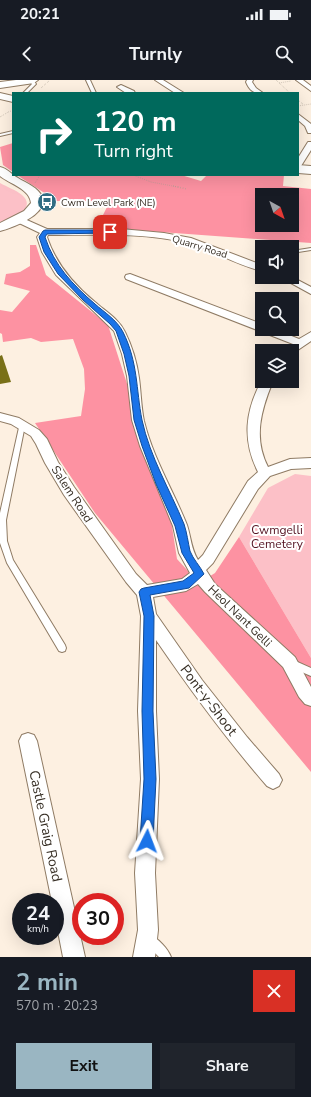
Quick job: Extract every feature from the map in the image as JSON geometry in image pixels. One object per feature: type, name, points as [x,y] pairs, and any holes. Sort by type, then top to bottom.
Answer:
[{"type":"main road","points":[[0,96],[12,99]]},
{"type":"main road","points":[[299,169],[311,170]]},
{"type":"street","points":[[0,85],[34,80]]},
{"type":"street","points":[[158,80],[178,92]]},
{"type":"street","points":[[250,80],[249,82],[253,89],[258,92]]},
{"type":"street","points":[[300,80],[311,89]]},
{"type":"street","points":[[121,87],[130,92]]},
{"type":"street","points":[[299,117],[310,115]]},
{"type":"street","points":[[299,117],[308,125],[311,131]]},
{"type":"street","points":[[299,162],[311,144]]},
{"type":"street","points":[[0,170],[10,179],[36,194],[36,203],[34,208],[20,220],[0,227]]},
{"type":"street","name":"Quarry Road","points":[[20,220],[45,232],[121,232],[164,236],[191,241],[255,265]]},
{"type":"street","name":"Heol Nant Gelli","points":[[45,232],[42,237],[47,252],[60,273],[85,299],[113,323],[119,331],[128,354],[133,376],[138,420],[146,446],[161,484],[180,526],[186,553],[210,588],[289,662],[305,692],[311,698]]},
{"type":"street","points":[[130,277],[255,326]]},
{"type":"street","points":[[298,284],[311,291]]},
{"type":"street","points":[[282,336],[300,343],[311,335]]},
{"type":"street","points":[[264,388],[253,426],[253,448],[265,474]]},
{"type":"street","name":"Salem Road","points":[[0,416],[22,425],[35,433],[42,442],[52,463],[69,491],[144,589]]},
{"type":"street","points":[[144,957],[147,937],[145,873],[150,779],[147,711],[149,616],[144,589],[186,585],[208,559],[253,485],[265,474],[290,464],[311,463]]},
{"type":"street","name":"Pont-y-Shoot","points":[[149,616],[196,685],[241,744],[273,780]]},
{"type":"street","name":"Castle Graig Road","points":[[28,741],[74,957]]},
{"type":"lane","points":[[26,92],[34,84],[31,80]]},
{"type":"lane","points":[[88,80],[94,92]]},
{"type":"lane","points":[[0,135],[12,132]]},
{"type":"lane","points":[[299,251],[311,249]]},
{"type":"lane","points":[[22,425],[2,520],[3,541],[10,562],[62,648]]},
{"type":"lane","points":[[289,662],[311,672]]},
{"type":"lane","points":[[147,937],[166,957]]},
{"type":"path","points":[[276,80],[289,92]]},
{"type":"path","points":[[299,101],[304,105]]},
{"type":"path","points":[[299,106],[311,104]]},
{"type":"path","points":[[0,117],[10,111],[12,112]]},
{"type":"path","points":[[136,176],[151,182],[187,189]]},
{"type":"green space","points":[[0,183],[22,195],[26,200],[27,205],[21,213],[0,222]]},
{"type":"green space","name":"Cwmgelli Cemetery","points":[[295,474],[311,476],[311,658],[239,537],[268,488]]},
{"type":"shaded area","points":[[12,143],[12,171],[3,165],[0,147]]},
{"type":"shaded area","points":[[19,176],[184,176],[201,181],[206,176],[284,176],[283,186],[311,189],[311,243],[299,242],[299,240],[270,240],[147,231],[96,229],[110,201],[50,201],[46,194]]},
{"type":"shaded area","points":[[30,245],[36,245],[46,275],[108,325],[171,520],[177,559],[199,583],[215,573],[239,537],[311,658],[311,772],[95,513],[35,423],[81,416],[85,389],[84,369],[73,339],[41,342],[31,338],[3,342],[2,334],[0,333],[0,310],[12,312],[30,291],[4,284],[6,274],[20,272],[30,266]]},
{"type":"building","points":[[2,355],[11,382],[0,384],[0,356]]},
{"type":"place","name":"Cwm Level Park (NE)","points":[[47,202]]},
{"type":"route","points":[[110,232],[45,232],[42,237],[52,262],[60,273],[85,299],[113,323],[119,331],[128,354],[133,376],[138,420],[146,446],[180,526],[186,553],[200,574],[186,585],[171,589],[144,592],[149,616],[147,711],[150,779],[147,841]]}]
